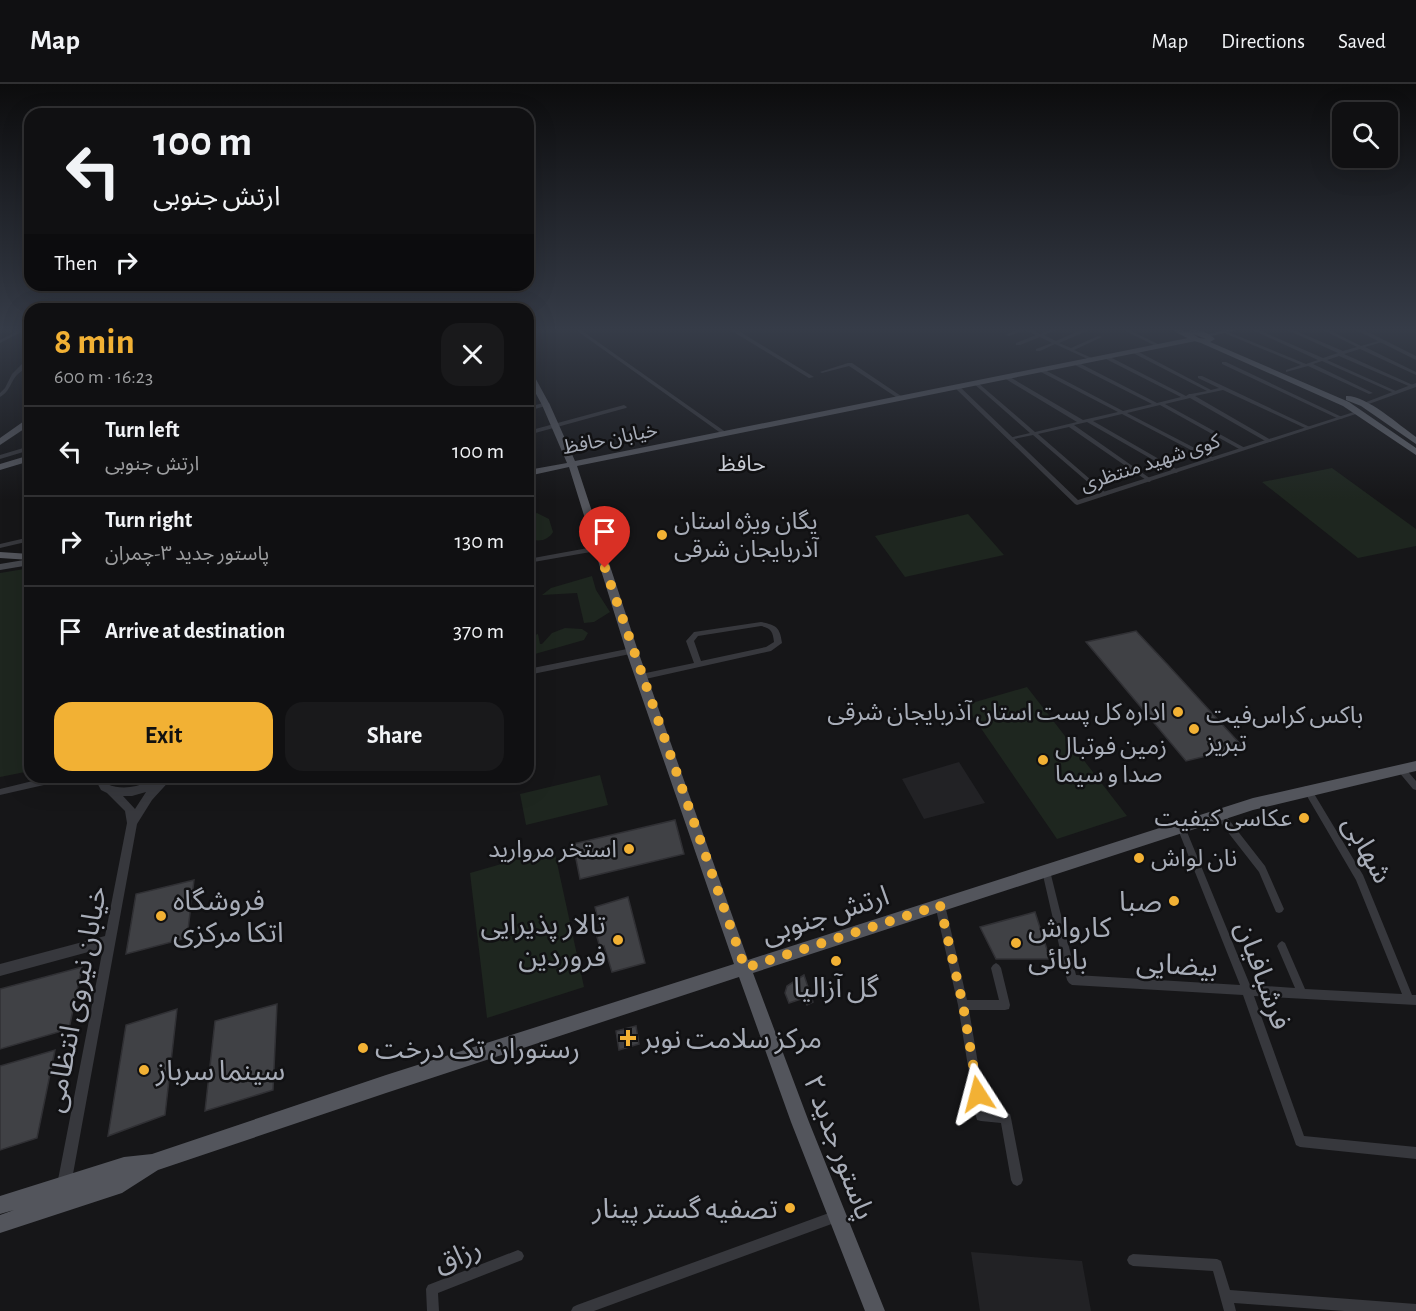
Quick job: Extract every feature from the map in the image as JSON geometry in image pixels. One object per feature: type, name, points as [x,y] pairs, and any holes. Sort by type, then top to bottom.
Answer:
[{"type":"highway","points":[[1312,385],[1362,408],[1416,452]]},
{"type":"highway","points":[[1317,385],[1362,408],[1416,441]]},
{"type":"main road","name":"پاستور جدید ۲","points":[[536,385],[547,404],[573,464],[632,651],[745,968],[837,1216],[875,1311]]},
{"type":"main road","name":"خیابان حافظ","points":[[534,472],[961,385]]},
{"type":"main road","points":[[0,436],[24,422]]},
{"type":"main road","points":[[0,442],[24,424]]},
{"type":"main road","points":[[0,466],[24,460]]},
{"type":"main road","points":[[0,555],[24,557]]},
{"type":"main road","points":[[0,567],[24,563]]},
{"type":"main road","name":"ارتش جنوبی","points":[[0,1205],[124,1166],[152,1163],[386,1084],[1219,814],[1307,789],[1408,767]]},
{"type":"main road","name":"ارتش جنوبی","points":[[0,1224],[122,1184],[152,1163]]},
{"type":"street","points":[[656,385],[724,433]]},
{"type":"street","points":[[882,385],[901,398]]},
{"type":"street","points":[[978,385],[1104,494]]},
{"type":"street","points":[[1021,385],[1176,471]]},
{"type":"street","points":[[1070,385],[1212,459]]},
{"type":"street","points":[[1120,385],[1243,449]]},
{"type":"street","points":[[1165,385],[1269,441]]},
{"type":"street","points":[[1200,385],[1209,390]]},
{"type":"street","points":[[1218,385],[1309,428]]},
{"type":"street","points":[[1271,385],[1341,418]]},
{"type":"street","points":[[1353,385],[1371,393]]},
{"type":"street","points":[[1381,385],[1396,392]]},
{"type":"street","name":"کوی شهید منتظری","points":[[956,386],[1077,503],[1341,418],[1414,386]]},
{"type":"street","points":[[1011,439],[1224,388]]},
{"type":"street","points":[[534,407],[547,404]]},
{"type":"street","points":[[534,432],[624,407]]},
{"type":"street","points":[[1070,425],[1149,480]]},
{"type":"street","points":[[0,457],[24,450]]},
{"type":"street","points":[[0,546],[24,540]]},
{"type":"street","points":[[534,560],[599,548]]},
{"type":"street","points":[[642,677],[699,665],[771,648],[778,643],[778,635],[771,626],[761,624],[696,634],[690,641],[699,665]]},
{"type":"street","points":[[534,671],[632,651]]},
{"type":"street","points":[[1408,767],[1416,787]]},
{"type":"street","points":[[0,792],[38,783]]},
{"type":"street","points":[[103,783],[130,809],[132,823]]},
{"type":"street","points":[[112,792],[135,792],[154,783]]},
{"type":"street","name":"خیابان نیروی انتظامی","points":[[64,1185],[132,823],[148,797],[161,783]]},
{"type":"street","name":"شهابی","points":[[1307,789],[1360,878],[1412,1000]]},
{"type":"street","points":[[1219,814],[1262,868],[1279,909]]},
{"type":"street","name":"فرشبافیان","points":[[1181,827],[1247,991],[1300,1141],[1416,1153]]},
{"type":"street","name":"بیضایی","points":[[1046,871],[1072,980],[1412,1000]]},
{"type":"street","points":[[940,905],[963,1005],[981,1116],[1006,1118],[1017,1180]]},
{"type":"street","points":[[0,970],[111,940]]},
{"type":"street","points":[[1282,946],[1302,994]]},
{"type":"street","points":[[963,1005],[1005,1005],[996,968]]},
{"type":"street","points":[[577,1311],[837,1216]]},
{"type":"street","name":"رزاق","points":[[433,1311],[432,1289],[518,1256]]},
{"type":"street","points":[[1133,1260],[1217,1265],[1230,1311]]},
{"type":"street","points":[[1226,1296],[1416,1310]]},
{"type":"shaded area","points":[[1332,468],[1416,529],[1416,546],[1358,558],[1262,482]]},
{"type":"shaded area","points":[[537,513],[549,519],[553,532],[542,540],[534,540],[534,514]]},
{"type":"shaded area","points":[[968,514],[1004,555],[905,577],[875,536]]},
{"type":"shaded area","points":[[24,569],[24,772],[0,777],[0,573]]},
{"type":"shaded area","points":[[592,576],[596,590],[610,612],[594,622],[584,623],[577,593],[542,595],[551,588]]},
{"type":"shaded area","points":[[565,628],[582,629],[588,633],[584,640],[534,654],[534,635],[538,634],[540,644],[542,644],[552,633]]},
{"type":"shaded area","name":"زمین فوتبال صدا و سیما","points":[[1027,687],[1127,816],[1057,839],[965,705]]},
{"type":"shaded area","points":[[959,762],[985,803],[924,819],[902,779]]},
{"type":"shaded area","points":[[600,775],[608,805],[526,825],[520,794]]},
{"type":"shaded area","points":[[554,849],[584,987],[487,1018],[470,873]]},
{"type":"shaded area","points":[[971,1252],[1082,1261],[1091,1311],[980,1311]]},
{"type":"building","name":"اداره کل پست استان آذربایجان شرقی","points":[[1136,631],[1243,747],[1186,761],[1086,642]]},
{"type":"building","name":"استخر مروارید","points":[[675,820],[684,854],[580,879],[573,844]]},
{"type":"building","name":"فروشگاه اتکا مرکزی","points":[[194,880],[187,938],[126,954],[136,894]]},
{"type":"building","name":"تالار پذیرایی فروردین","points":[[628,897],[645,963],[612,972],[604,946],[600,948],[596,933],[601,932],[595,907]]},
{"type":"building","name":"کارواش بابائی","points":[[1035,912],[1050,959],[996,959],[980,927]]},
{"type":"building","points":[[82,967],[69,1029],[0,1049],[0,989]]},
{"type":"building","points":[[804,975],[813,1002],[807,1005],[804,998],[789,1003],[785,993],[787,986]]},
{"type":"building","points":[[277,1004],[273,1090],[205,1111],[215,1021]]},
{"type":"building","name":"سینما سرباز","points":[[177,1009],[165,1115],[108,1136],[126,1025]]},
{"type":"building","name":"مرکز سلامت نوبر","points":[[636,1026],[639,1044],[619,1050],[616,1031]]},
{"type":"building","points":[[55,1050],[37,1138],[0,1150],[0,1066]]},
{"type":"place","name":"یگان ویژه استان آذربایجان شرقی","points":[[662,535]]},
{"type":"place","name":"اداره کل پست استان آذربایجان شرقی","points":[[1178,712]]},
{"type":"place","name":"باکس کراس‌فیت تبریز","points":[[1194,729]]},
{"type":"place","name":"زمین فوتبال صدا و سیما","points":[[1043,760]]},
{"type":"place","name":"عکاسی کیفیت","points":[[1304,818]]},
{"type":"place","name":"استخر مروارید","points":[[629,849]]},
{"type":"place","name":"نان لواش","points":[[1139,858]]},
{"type":"place","name":"صبا","points":[[1174,901]]},
{"type":"place","name":"فروشگاه اتکا مرکزی","points":[[161,916]]},
{"type":"place","name":"تالار پذیرایی فروردین","points":[[618,940]]},
{"type":"place","name":"کارواش بابائی","points":[[1016,943]]},
{"type":"place","name":"گل آزالیا","points":[[836,961]]},
{"type":"place","name":"مرکز سلامت نوبر","points":[[628,1038]]},
{"type":"place","name":"رستوران تک درخت","points":[[363,1048]]},
{"type":"place","name":"سینما سرباز","points":[[144,1070]]},
{"type":"place","name":"تصفیه گستر پینار","points":[[790,1208]]},
{"type":"district","name":"حافظ","points":[[742,463]]},
{"type":"route","points":[[605,568],[632,651],[745,968],[940,905],[963,1005],[978,1094]]}]
